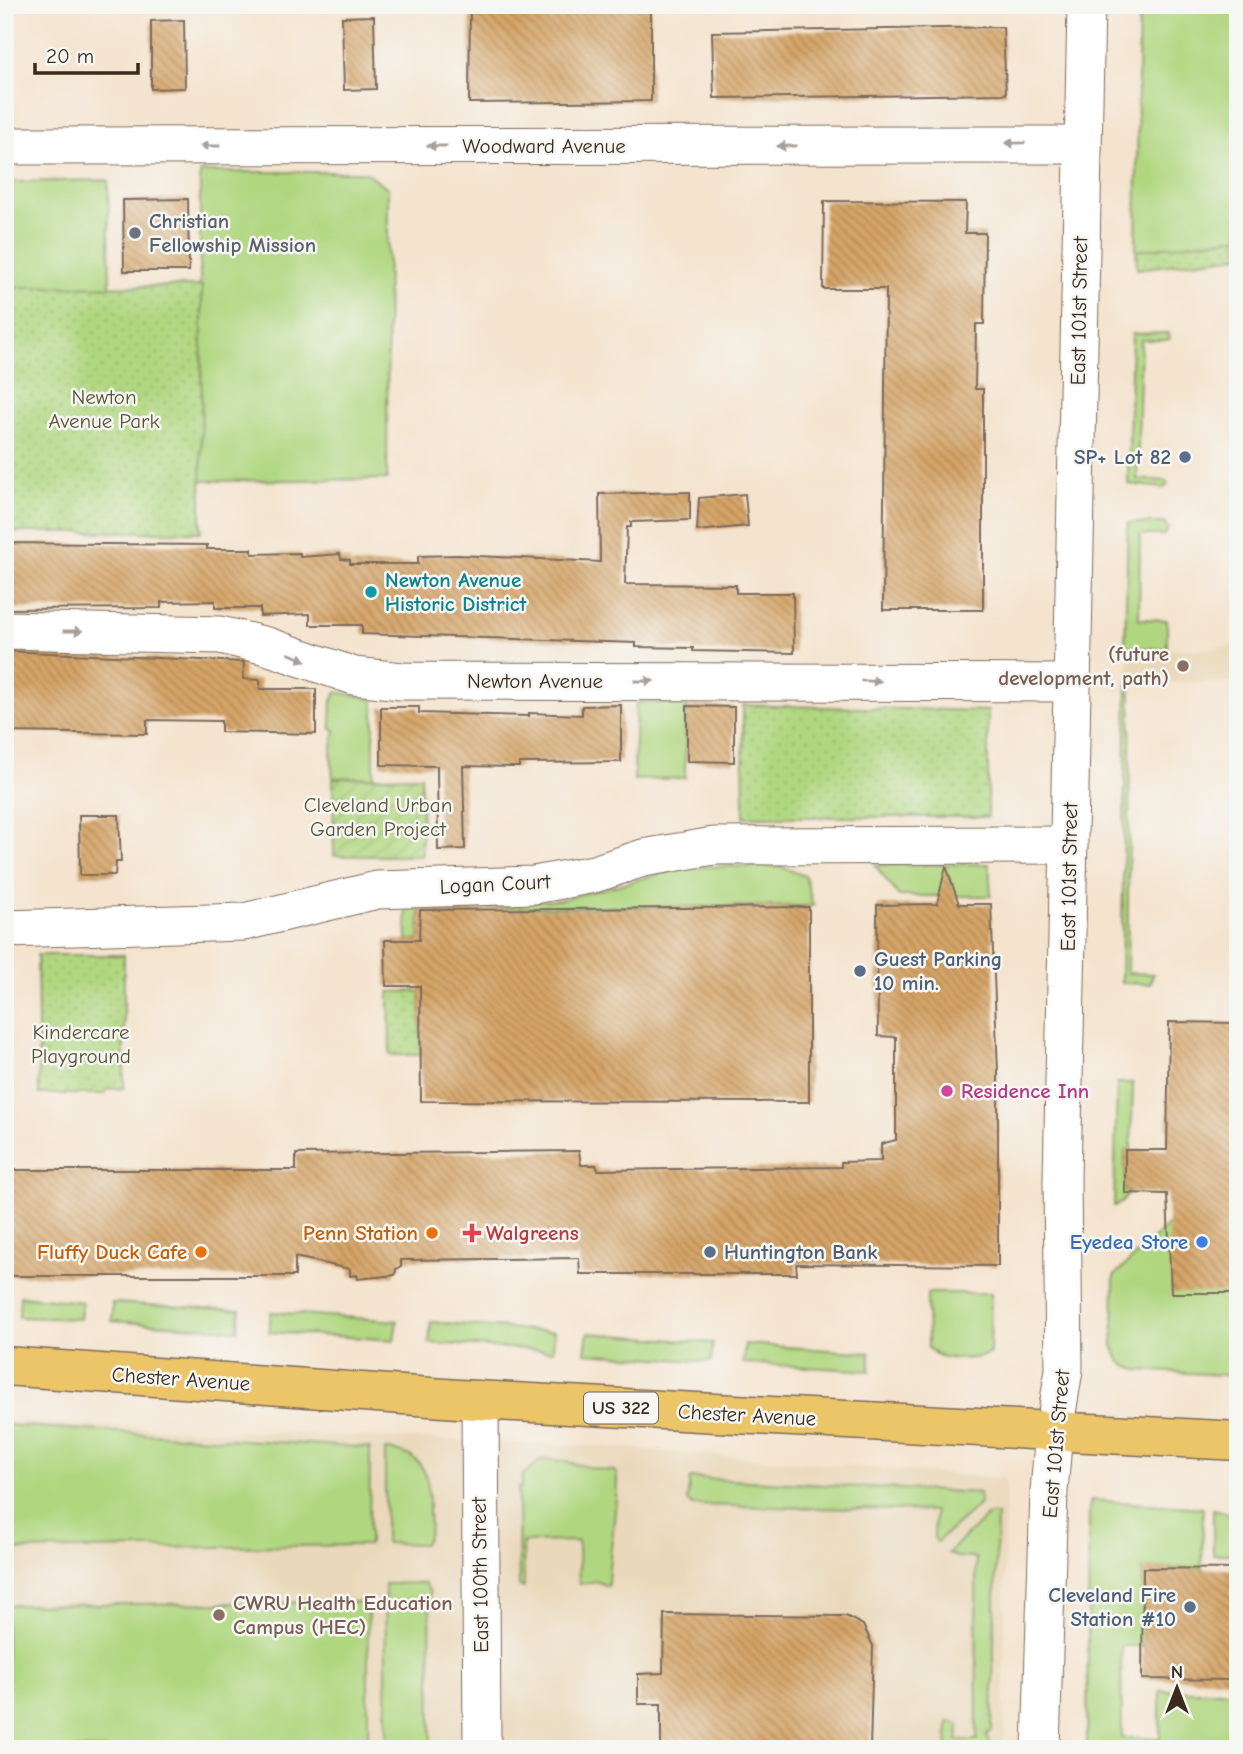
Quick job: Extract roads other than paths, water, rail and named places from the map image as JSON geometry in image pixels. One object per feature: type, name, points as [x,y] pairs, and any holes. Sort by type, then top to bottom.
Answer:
[{"type":"main road","name":"Chester Avenue","points":[[5,1366],[480,1400],[1238,1441]]},
{"type":"street","name":"East 101st Street","points":[[1041,1749],[1054,1432],[1064,1370],[1062,1180],[1086,5]]},
{"type":"street","name":"Woodward Avenue","points":[[5,146],[1083,145]]},
{"type":"street","name":"Newton Avenue","points":[[5,631],[211,634],[267,646],[354,676],[402,681],[1072,683]]},
{"type":"street","name":"Logan Court","points":[[5,929],[244,922],[377,890],[534,885],[594,874],[643,858],[714,846],[1069,845]]},
{"type":"street","name":"East 100th Street","points":[[480,1400],[482,1749]]},
{"type":"place","name":"Christian Fellowship Mission","points":[[135,233]]},
{"type":"place","name":"SP+ Lot 82","points":[[1185,457]]},
{"type":"place","name":"Newton Avenue Historic District","points":[[371,592]]},
{"type":"place","name":"(future development, path)","points":[[1183,666]]},
{"type":"place","name":"Guest Parking 10 min.","points":[[860,971]]},
{"type":"place","name":"Residence Inn","points":[[947,1091]]},
{"type":"place","name":"Penn Station","points":[[432,1233]]},
{"type":"place","name":"Walgreens","points":[[472,1233]]},
{"type":"place","name":"Eyedea Store","points":[[1202,1242]]},
{"type":"place","name":"Fluffy Duck Cafe","points":[[201,1252]]},
{"type":"place","name":"Huntington Bank","points":[[710,1252]]},
{"type":"place","name":"Cleveland Fire Station #10","points":[[1190,1607]]},
{"type":"place","name":"CWRU Health Education Campus (HEC)","points":[[219,1615]]},
{"type":"park label","name":"Newton Avenue Park","points":[[104,409]]},
{"type":"park label","name":"Cleveland Urban Garden Project","points":[[378,817]]},
{"type":"park label","name":"Kindercare Playground","points":[[81,1044]]}]
